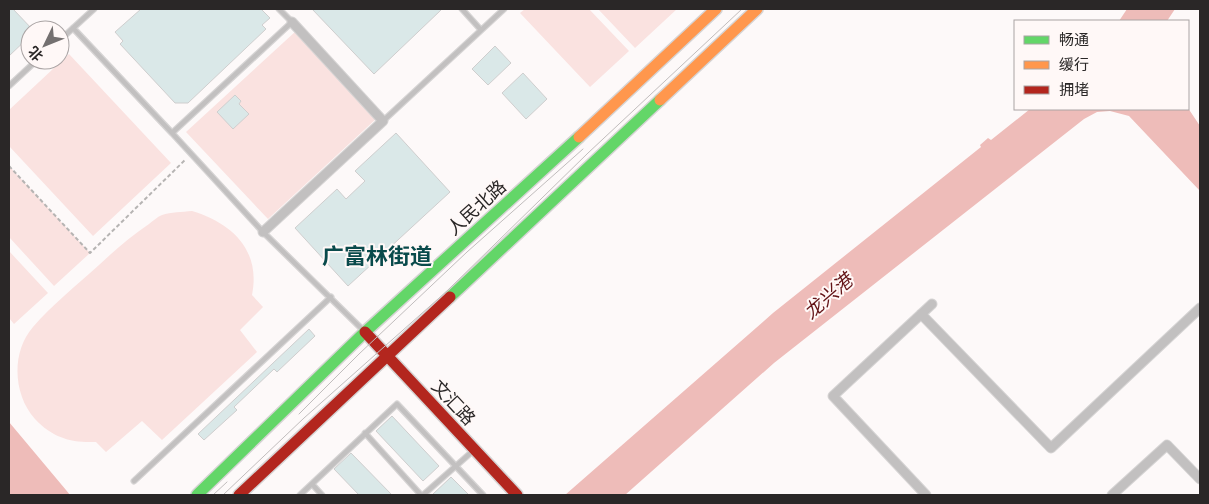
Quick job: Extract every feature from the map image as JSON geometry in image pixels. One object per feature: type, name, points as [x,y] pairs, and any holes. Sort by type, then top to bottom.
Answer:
[{"type":"main road","name":"人民北路","points":[[197,495],[365,332],[716,9]]},
{"type":"main road","points":[[239,495],[757,9]]},
{"type":"main road","name":"文汇路","points":[[365,332],[517,495]]},
{"type":"street","points":[[263,232],[383,121],[292,22]]},
{"type":"street","points":[[926,495],[833,396],[932,304]]},
{"type":"street","points":[[921,314],[1051,448],[1200,308]]},
{"type":"street","points":[[1112,495],[1167,445],[1200,479]]},
{"type":"lane","points":[[70,31],[94,9]]},
{"type":"lane","points":[[172,133],[292,22],[279,9]]},
{"type":"lane","points":[[462,9],[481,30]]},
{"type":"lane","points":[[383,121],[504,9]]},
{"type":"lane","points":[[73,28],[263,232],[365,332]]},
{"type":"lane","points":[[9,86],[26,70]]},
{"type":"lane","points":[[134,481],[331,298]]},
{"type":"lane","points":[[300,495],[398,404],[483,495]]},
{"type":"lane","points":[[365,433],[422,495],[475,450]]},
{"type":"lane","points":[[312,484],[322,495]]},
{"type":"path","points":[[9,166],[90,253],[191,154]]},
{"type":"shaded area","points":[[525,9],[589,9],[629,51],[590,87],[520,13]]},
{"type":"shaded area","points":[[598,9],[677,9],[635,48]]},
{"type":"shaded area","points":[[296,31],[377,118],[268,219],[186,132]]},
{"type":"shaded area","points":[[70,55],[171,163],[93,236],[9,146],[9,110],[52,70],[70,70]]},
{"type":"shaded area","points":[[9,166],[90,253],[54,286],[9,237]]},
{"type":"shaded area","points":[[192,211],[220,223],[231,231],[248,252],[254,279],[252,295],[263,307],[240,330],[257,352],[162,440],[142,421],[106,452],[96,442],[78,442],[63,438],[49,431],[35,419],[28,409],[22,398],[19,386],[18,361],[26,337],[56,303],[136,233],[162,215]]},
{"type":"shaded area","points":[[9,251],[48,293],[14,324],[9,318]]},
{"type":"water","points":[[1127,9],[1175,9],[1168,20],[1120,20]]},
{"type":"water","name":"龙兴港","points":[[1029,110],[1189,110],[1200,126],[1200,191],[1129,116],[1110,111],[1097,112],[1084,119],[774,363],[625,495],[565,495],[773,313],[981,147],[980,145],[988,138],[991,140]]},
{"type":"water","points":[[9,422],[66,490],[70,495],[9,495]]},
{"type":"building","points":[[9,9],[13,9],[23,20],[20,20],[20,46],[9,56]]},
{"type":"building","points":[[141,9],[261,9],[270,18],[262,25],[266,29],[188,103],[175,103],[120,44],[123,41],[115,32]]},
{"type":"building","points":[[312,9],[440,9],[441,10],[374,74]]},
{"type":"building","points":[[495,46],[511,63],[488,85],[472,69]]},
{"type":"building","points":[[523,73],[547,99],[526,119],[502,93]]},
{"type":"building","points":[[235,95],[241,101],[239,104],[249,114],[233,129],[217,112]]},
{"type":"building","points":[[396,133],[450,192],[348,286],[295,228],[337,189],[346,199],[365,181],[355,171]]},
{"type":"building","points":[[309,329],[315,336],[277,372],[274,369],[234,407],[237,410],[204,440],[198,434]]},
{"type":"building","points":[[392,416],[439,466],[423,481],[376,431]]},
{"type":"building","points":[[351,453],[392,495],[359,495],[334,469]]},
{"type":"building","points":[[451,477],[469,495],[432,495]]},
{"type":"tram line","points":[[223,495],[304,418],[447,291],[588,153],[742,9]]},
{"type":"tram line","points":[[299,414],[359,354],[467,252],[583,149]]},
{"type":"tram line","points":[[213,495],[227,482]]},
{"type":"traffic: fast","points":[[450,297],[660,100]]},
{"type":"traffic: fast","points":[[197,495],[365,332],[579,137]]},
{"type":"traffic: slow","points":[[579,137],[716,9]]},
{"type":"traffic: slow","points":[[660,100],[757,9]]},
{"type":"traffic: jam","points":[[239,495],[450,297]]},
{"type":"traffic: jam","points":[[365,332],[517,495]]},
{"type":"district","name":"广富林街道","points":[[377,255]]}]
